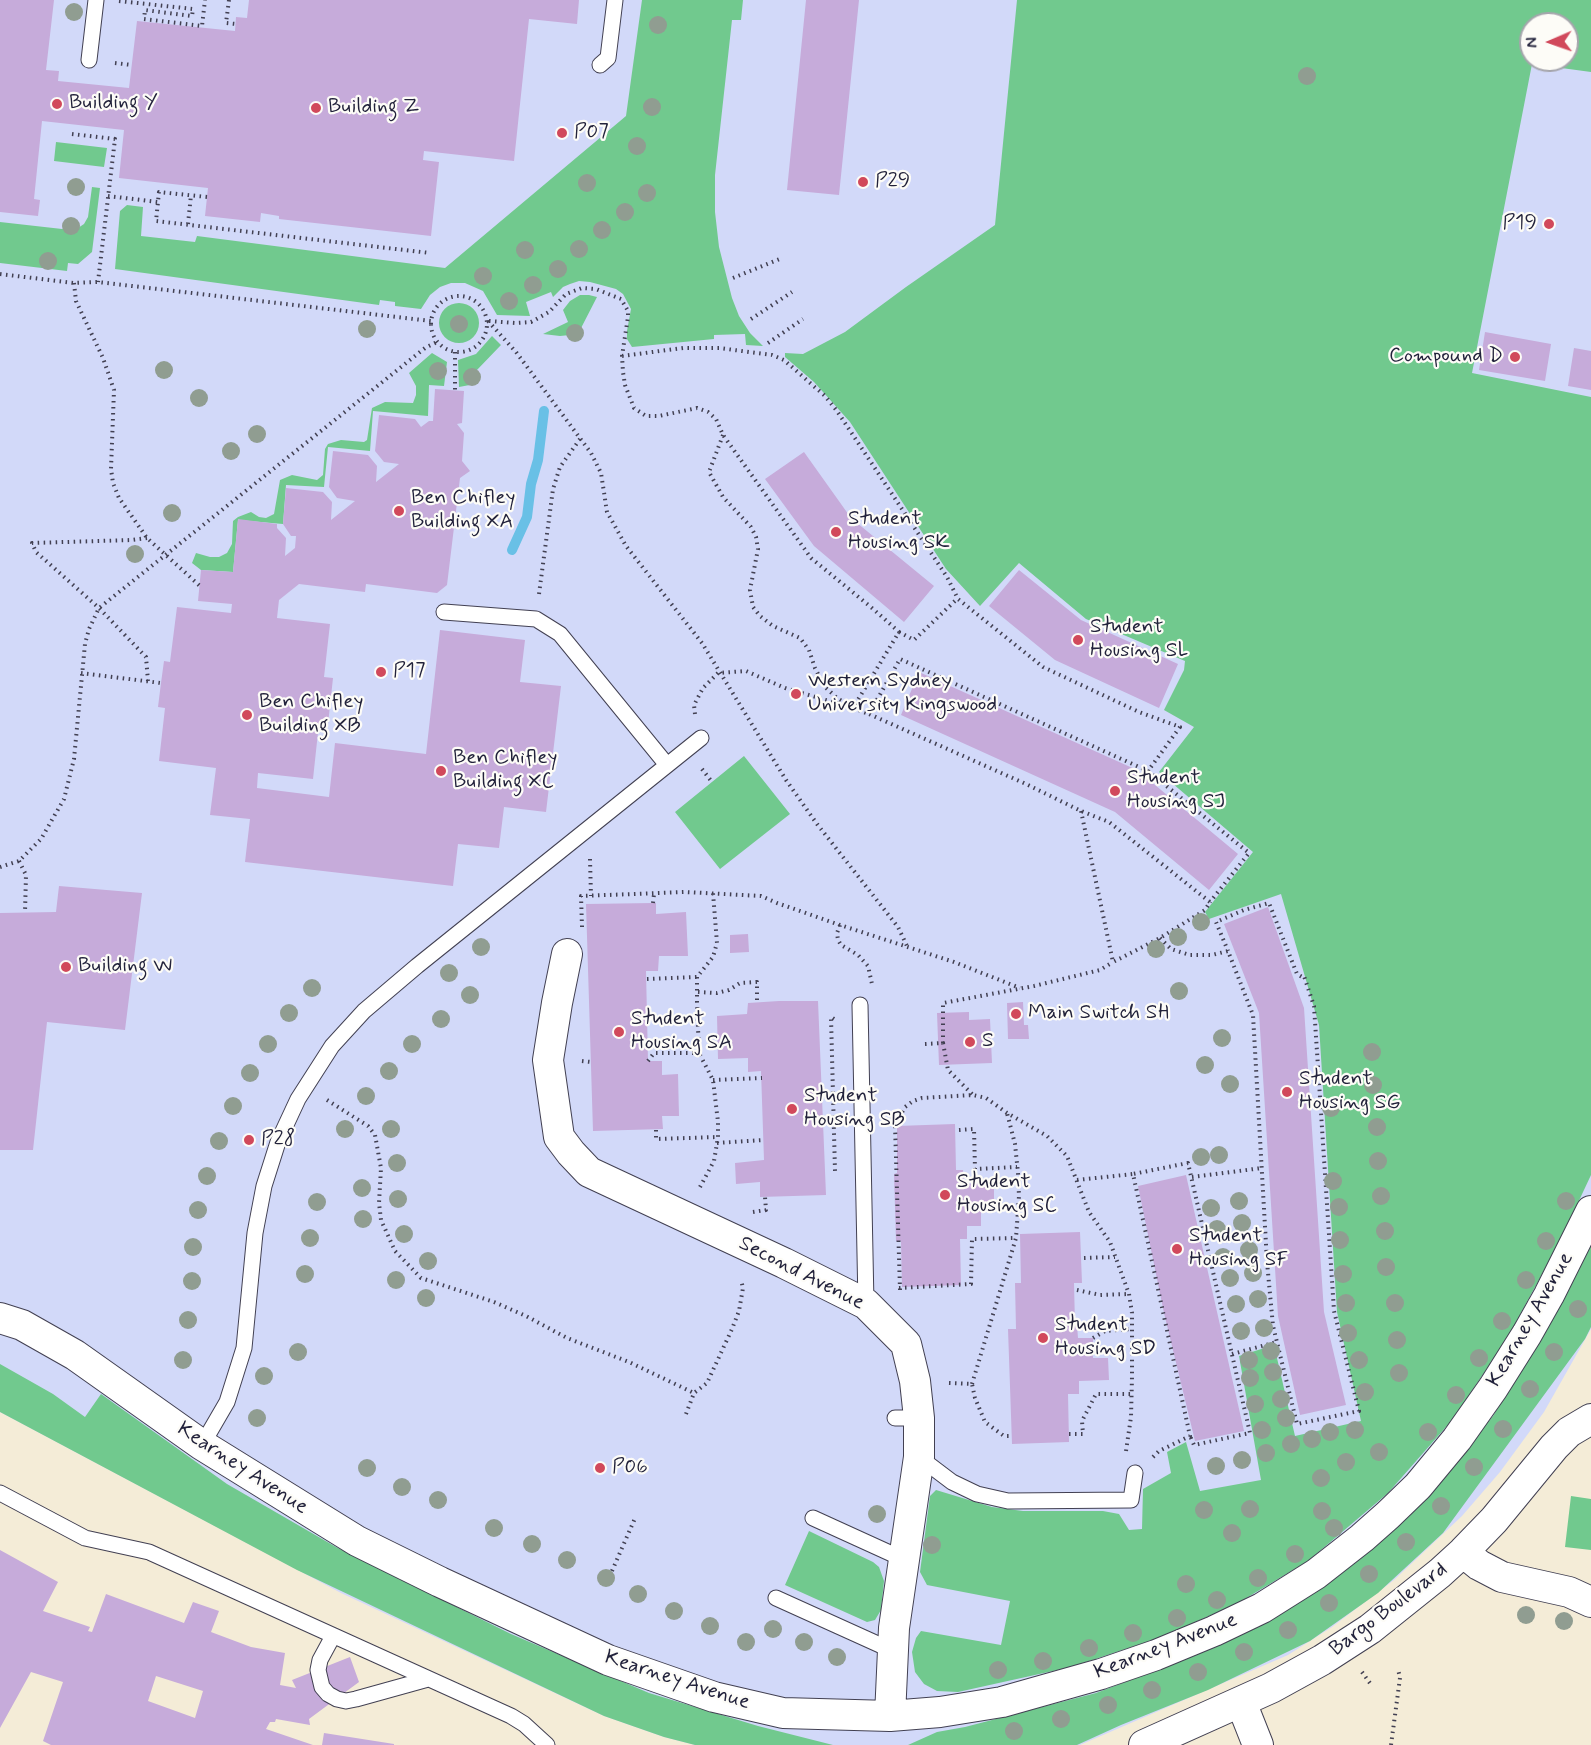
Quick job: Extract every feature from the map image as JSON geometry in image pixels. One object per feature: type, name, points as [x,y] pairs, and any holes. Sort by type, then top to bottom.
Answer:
[{"type":"street","name":"Second Avenue","points":[[567,954],[548,1060],[559,1137],[570,1153],[589,1172],[728,1236],[875,1313],[906,1344],[915,1381],[907,1418],[919,1457],[891,1650],[890,1716]]},
{"type":"street","name":"Kearney Avenue","points":[[0,1318],[22,1324],[75,1355],[202,1446],[357,1541],[608,1660],[714,1697],[783,1713],[890,1716],[940,1712],[1002,1702],[1101,1674],[1214,1631],[1262,1608],[1316,1574],[1388,1515],[1418,1486],[1457,1439],[1527,1334],[1550,1295],[1591,1211]]},
{"type":"street","name":"Bargo Boulevard","points":[[1144,1745],[1240,1702],[1322,1660],[1370,1629],[1463,1552],[1494,1520],[1554,1447],[1569,1432],[1591,1419]]},
{"type":"street","points":[[1463,1552],[1479,1565],[1502,1577],[1563,1590],[1591,1602]]},
{"type":"street","points":[[1240,1702],[1258,1745]]},
{"type":"lane","points":[[89,60],[96,0]]},
{"type":"lane","points":[[600,65],[608,58],[615,0]]},
{"type":"lane","points":[[444,612],[536,619],[560,634],[667,765]]},
{"type":"lane","points":[[202,1446],[227,1402],[244,1348],[255,1233],[264,1186],[278,1142],[298,1099],[332,1046],[364,1011],[702,738]]},
{"type":"lane","points":[[860,1005],[875,1313]]},
{"type":"lane","points":[[919,1457],[952,1482],[977,1494],[1008,1501],[1131,1500],[1135,1473]]},
{"type":"lane","points":[[0,1493],[85,1538],[149,1552],[512,1716],[535,1732],[547,1745]]},
{"type":"lane","points":[[813,1518],[903,1559]]},
{"type":"lane","points":[[776,1598],[891,1650]]},
{"type":"lane","points":[[333,1636],[320,1660],[318,1670],[322,1687],[337,1699],[346,1701],[356,1699],[429,1679]]},
{"type":"path","points":[[113,0],[193,9],[192,16],[145,10],[144,19],[202,26],[205,0]]},
{"type":"path","points":[[229,0],[226,23],[236,24]]},
{"type":"path","points":[[72,134],[115,139],[98,282]]},
{"type":"path","points":[[207,197],[159,192],[156,221],[430,254]]},
{"type":"path","points":[[188,225],[191,195]]},
{"type":"path","points":[[108,196],[158,201]]},
{"type":"path","points":[[733,278],[782,258]]},
{"type":"path","points":[[0,274],[74,283],[98,282],[431,321]]},
{"type":"path","points":[[74,283],[76,301],[111,376],[114,390],[111,454],[113,483],[123,505],[147,538],[200,586]]},
{"type":"path","points":[[488,321],[531,322],[549,312],[566,294],[582,288],[596,289],[621,299],[628,311],[622,356],[625,386],[634,408],[646,416],[659,416],[697,408],[708,412],[716,419],[723,435],[811,558],[899,632],[914,640],[958,598]]},
{"type":"path","points":[[751,319],[792,292]]},
{"type":"path","points":[[488,321],[487,332],[478,345],[471,350],[455,352],[447,350],[437,342],[431,321],[434,311],[446,298],[456,295],[465,296],[481,305],[488,321],[516,352],[580,438],[601,473],[607,512],[626,546],[702,644],[786,780],[817,824],[898,927],[907,946]]},
{"type":"path","points":[[768,342],[803,319]]},
{"type":"path","points":[[0,867],[19,861],[41,839],[64,799],[74,759],[81,673],[89,629],[99,608],[425,348],[437,342]]},
{"type":"path","points":[[622,356],[683,348],[719,348],[772,355],[784,360],[825,396],[837,411],[947,577],[958,598],[1043,667],[1139,712],[1180,727],[1148,771]]},
{"type":"path","points":[[455,352],[455,390]]},
{"type":"path","points":[[723,435],[710,472],[723,497],[751,526],[756,537],[758,549],[750,590],[753,607],[773,626],[800,638],[809,650],[824,686],[853,708]]},
{"type":"path","points":[[536,619],[552,489],[560,467],[580,438]]},
{"type":"path","points":[[147,538],[32,543],[36,552],[99,608],[146,657],[148,681]]},
{"type":"path","points":[[853,708],[899,632]]},
{"type":"path","points":[[869,714],[900,659],[1148,771],[1249,853],[1205,910],[1160,938],[1100,969],[943,1003],[943,1043],[948,1070],[973,1095]]},
{"type":"path","points":[[702,738],[695,728],[694,705],[703,688],[718,673],[746,671],[785,688],[869,714],[1109,822],[1210,902]]},
{"type":"path","points":[[81,673],[161,683]]},
{"type":"path","points":[[1081,811],[1113,962]]},
{"type":"path","points":[[19,861],[26,875],[25,912]]},
{"type":"path","points":[[567,954],[582,934],[581,896],[713,893],[761,896],[840,925],[954,962],[1020,988]]},
{"type":"path","points":[[684,1216],[714,1161],[718,1140],[713,1080],[699,1053],[697,977],[713,957],[717,943],[713,893]]},
{"type":"path","points":[[653,903],[654,894]]},
{"type":"path","points":[[1269,903],[1297,974],[1304,976],[1314,1006],[1334,1311],[1359,1411],[1297,1424],[1273,1326],[1262,1168],[1253,1015],[1216,922],[1269,903]]},
{"type":"path","points":[[840,925],[837,933],[841,945],[858,955],[869,970],[875,1005],[860,1005]]},
{"type":"path","points":[[1160,938],[1171,949],[1190,955],[1212,955],[1227,951]]},
{"type":"path","points":[[647,979],[697,977]]},
{"type":"path","points":[[698,992],[717,993],[729,990],[740,983],[757,982],[757,1002]]},
{"type":"path","points":[[926,1044],[943,1043]]},
{"type":"path","points":[[648,1061],[654,1053],[699,1053]]},
{"type":"path","points":[[713,1080],[762,1078]]},
{"type":"path","points":[[306,1088],[368,1126],[375,1135],[381,1168],[379,1203],[381,1220],[395,1251],[421,1278],[494,1302],[567,1338],[629,1362],[694,1393]]},
{"type":"path","points":[[875,1313],[897,1304],[900,1288],[895,1125],[905,1107],[912,1101],[922,1098],[973,1095],[986,1098],[1007,1113],[1029,1124],[1057,1144],[1067,1155],[1089,1212],[1110,1242],[1128,1294],[1132,1313],[1131,1394],[1125,1460],[1135,1473],[1159,1451],[1190,1436]]},
{"type":"path","points":[[1007,1113],[1015,1144],[1017,1167],[1019,1196],[1016,1238],[972,1384],[985,1422],[1004,1436],[1012,1436]]},
{"type":"path","points":[[959,1130],[974,1129],[975,1169],[1017,1167]]},
{"type":"path","points":[[656,1130],[656,1139],[763,1140]]},
{"type":"path","points":[[1077,1180],[1133,1174],[1188,1163],[1250,1433],[1194,1445],[1190,1436],[1133,1174]]},
{"type":"path","points":[[1192,1177],[1262,1168]]},
{"type":"path","points":[[686,1414],[694,1393],[707,1383],[739,1311],[743,1288],[738,1262],[728,1236]]},
{"type":"path","points":[[900,1288],[971,1284],[972,1239],[1016,1238]]},
{"type":"path","points":[[1084,1258],[1115,1257]]},
{"type":"path","points":[[1077,1290],[1100,1295],[1128,1294]]},
{"type":"path","points":[[1093,1338],[1105,1331],[1131,1329]]},
{"type":"path","points":[[1232,1354],[1277,1342]]},
{"type":"path","points":[[915,1381],[972,1384]]},
{"type":"path","points":[[1069,1434],[1083,1434],[1082,1420],[1096,1394],[1131,1394]]},
{"type":"path","points":[[612,1571],[636,1516]]},
{"type":"path","points":[[1391,1745],[1400,1678],[1398,1669]]},
{"type":"shaded area","name":"Western Sydney University Kingswood","points":[[0,0],[1591,0],[1591,1329],[1544,1412],[1500,1472],[1462,1516],[1394,1580],[1332,1627],[1288,1655],[1080,1745],[695,1745],[604,1716],[341,1593],[0,1412]]},
{"type":"green space","points":[[642,0],[743,0],[741,20],[732,20],[715,175],[715,212],[719,247],[732,298],[739,316],[750,333],[763,346],[746,345],[745,334],[714,335],[714,339],[632,347],[627,339],[631,309],[623,294],[616,289],[590,282],[579,281],[563,287],[553,297],[551,292],[526,302],[530,316],[497,315],[483,291],[465,283],[451,283],[440,287],[430,295],[421,309],[395,306],[395,302],[380,300],[379,305],[115,269],[120,211],[127,205],[143,207],[141,236],[195,242],[197,236],[445,268],[626,116]]},
{"type":"green space","points":[[1017,0],[1591,0],[1591,72],[1579,70],[1579,12],[1519,12],[1519,72],[1530,72],[1472,373],[1591,397],[1591,1175],[1561,1239],[1508,1337],[1453,1419],[1388,1493],[1308,1561],[1238,1603],[1162,1637],[1071,1667],[958,1692],[937,1691],[924,1684],[915,1672],[912,1652],[916,1638],[921,1631],[1001,1645],[1010,1601],[927,1585],[920,1572],[930,1496],[936,1490],[992,1507],[1023,1511],[1103,1511],[1119,1514],[1129,1530],[1142,1529],[1143,1489],[1171,1473],[1167,1452],[1186,1442],[1200,1491],[1261,1480],[1239,1356],[1274,1345],[1295,1436],[1361,1421],[1337,1312],[1319,1025],[1281,894],[1209,919],[1205,912],[1253,852],[1159,772],[1194,727],[1164,710],[1184,670],[1185,661],[1086,619],[1019,563],[980,606],[946,569],[850,422],[814,382],[785,357],[785,353],[803,354],[845,332],[995,225]]},
{"type":"green space","points":[[56,142],[107,148],[104,167],[54,161]]},
{"type":"green space","points":[[92,187],[100,188],[92,252],[78,264],[68,263],[67,271],[0,263],[0,222],[71,230],[78,228],[88,217]]},
{"type":"green space","points":[[580,295],[597,297],[579,332],[560,336],[543,334],[568,322],[563,310],[570,301]]},
{"type":"green space","points":[[459,303],[467,304],[473,309],[478,315],[478,331],[473,337],[467,342],[459,343],[451,342],[445,337],[440,331],[439,323],[440,315],[445,309],[451,304]]},
{"type":"green space","points":[[492,336],[501,345],[476,371],[475,384],[459,387],[458,360],[476,354]]},
{"type":"green space","points":[[432,353],[447,362],[444,386],[429,385],[428,416],[373,411],[370,451],[328,447],[324,487],[286,485],[283,524],[238,520],[233,572],[201,570],[192,563],[196,553],[219,557],[227,553],[232,544],[233,521],[238,517],[251,512],[266,518],[274,514],[280,480],[292,475],[317,480],[323,475],[325,449],[328,444],[341,440],[364,442],[367,440],[372,408],[385,402],[413,403],[416,386],[409,373]]},
{"type":"green space","points":[[744,756],[790,814],[720,869],[675,812]]},
{"type":"green space","points":[[1591,1243],[1591,1327],[1585,1339],[1443,1533],[1378,1593],[1310,1641],[1208,1690],[1077,1745],[908,1745],[937,1732],[965,1727],[1096,1693],[1194,1656],[1278,1615],[1361,1558],[1422,1503],[1493,1416],[1551,1321]]},
{"type":"green space","points":[[0,1364],[53,1394],[85,1417],[101,1394],[227,1484],[336,1547],[511,1634],[649,1693],[758,1726],[833,1745],[695,1745],[604,1716],[297,1570],[0,1412]]},
{"type":"green space","points":[[1571,1496],[1591,1499],[1591,1550],[1565,1547]]},
{"type":"green space","points":[[809,1531],[879,1567],[884,1581],[881,1610],[875,1620],[867,1622],[785,1585]]},
{"type":"building","name":"Building Z","points":[[0,0],[54,0],[46,70],[59,71],[58,81],[129,88],[137,21],[235,31],[236,17],[247,18],[249,0],[579,0],[577,24],[529,19],[514,161],[424,151],[423,160],[439,162],[431,236],[279,219],[279,216],[261,213],[260,222],[205,216],[208,188],[119,178],[124,130],[42,121],[34,199],[40,200],[38,216],[0,212]]},
{"type":"building","points":[[806,0],[859,0],[839,195],[787,190]]},
{"type":"building","name":"Compound D","points":[[1485,332],[1551,344],[1545,381],[1479,370]]},
{"type":"building","points":[[1574,348],[1591,351],[1591,390],[1568,386]]},
{"type":"building","points":[[435,389],[464,391],[462,423],[457,424],[464,433],[462,461],[470,471],[460,478],[447,585],[437,593],[366,584],[365,592],[299,584],[279,600],[277,618],[330,624],[324,677],[333,678],[328,724],[319,723],[313,779],[258,773],[257,788],[329,797],[335,743],[426,754],[440,630],[525,640],[520,682],[561,686],[546,812],[504,807],[499,848],[458,844],[453,886],[245,862],[250,819],[210,815],[216,768],[159,761],[165,708],[158,707],[164,661],[170,662],[177,607],[231,613],[232,604],[198,601],[201,570],[233,572],[238,519],[277,524],[277,528],[286,538],[285,556],[295,548],[296,536],[291,536],[283,524],[286,488],[323,492],[332,502],[331,520],[355,501],[337,498],[329,487],[333,451],[368,455],[377,466],[376,482],[399,464],[384,462],[375,451],[379,415],[415,419],[421,427],[433,421]]},
{"type":"building","name":"Student Housing SK","points":[[804,452],[851,518],[934,586],[904,622],[814,546],[765,479]]},
{"type":"building","name":"Student Housing SL","points":[[1019,570],[1081,620],[1178,664],[1159,708],[1055,660],[989,606]]},
{"type":"building","name":"Student Housing SJ","points":[[919,672],[1137,770],[1238,854],[1209,890],[1115,812],[901,715]]},
{"type":"building","name":"Building W","points":[[59,886],[142,893],[125,1030],[47,1022],[33,1150],[0,1150],[0,913],[56,912]]},
{"type":"building","name":"Student Housing SA","points":[[656,903],[656,914],[686,912],[688,956],[659,956],[658,971],[646,971],[648,1061],[662,1061],[662,1075],[678,1074],[679,1116],[662,1116],[663,1129],[593,1131],[586,904]]},
{"type":"building","name":"Student Housing SG","points":[[1268,907],[1304,1008],[1324,1312],[1346,1405],[1300,1415],[1278,1316],[1259,1013],[1224,924]]},
{"type":"building","points":[[748,934],[749,952],[730,953],[730,935]]},
{"type":"building","name":"Student Housing SB","points":[[818,1001],[826,1195],[760,1197],[760,1182],[736,1184],[735,1163],[764,1160],[761,1071],[748,1072],[748,1058],[718,1059],[717,1016],[747,1014],[748,1003]]},
{"type":"building","name":"Main Switch SH","points":[[1023,1002],[1024,1025],[1028,1025],[1029,1039],[1008,1039],[1007,1003]]},
{"type":"building","name":"S","points":[[969,1012],[969,1020],[990,1019],[992,1063],[939,1065],[937,1013]]},
{"type":"building","name":"Student Housing SC","points":[[955,1124],[956,1170],[963,1170],[964,1184],[994,1183],[994,1206],[981,1207],[981,1226],[967,1226],[967,1239],[960,1239],[961,1285],[902,1287],[901,1241],[896,1241],[894,1174],[897,1173],[897,1126]]},
{"type":"building","name":"Student Housing SF","points":[[1186,1175],[1244,1431],[1195,1441],[1164,1313],[1138,1186]]},
{"type":"building","name":"Student Housing SD","points":[[1080,1232],[1082,1283],[1074,1283],[1075,1325],[1077,1325],[1078,1338],[1093,1338],[1093,1358],[1108,1358],[1109,1380],[1079,1381],[1079,1394],[1068,1394],[1069,1442],[1012,1444],[1008,1329],[1016,1329],[1015,1283],[1021,1283],[1020,1234]]},
{"type":"building","points":[[0,1550],[58,1582],[43,1611],[90,1627],[88,1631],[92,1632],[106,1594],[184,1623],[193,1602],[219,1611],[211,1632],[251,1647],[285,1653],[280,1685],[296,1688],[292,1680],[350,1657],[359,1682],[309,1719],[310,1725],[276,1719],[275,1722],[270,1722],[266,1729],[313,1745],[51,1745],[43,1741],[63,1682],[31,1672],[0,1728]],"holes":[[[156,1676],[203,1691],[195,1718],[148,1701]]]},
{"type":"building","points":[[324,1733],[394,1744],[394,1745],[322,1745]]},
{"type":"waterway","points":[[512,550],[527,517],[531,484],[538,460],[544,411]]},
{"type":"place","name":"Building Y","points":[[57,104]]},
{"type":"place","name":"Building Z","points":[[316,108]]},
{"type":"place","name":"P07","points":[[562,133]]},
{"type":"place","name":"P29","points":[[863,182]]},
{"type":"place","name":"P19","points":[[1549,224]]},
{"type":"place","name":"Compound D","points":[[1515,357]]},
{"type":"place","name":"Ben Chifley Building XA","points":[[399,511]]},
{"type":"place","name":"Student Housing SK","points":[[836,532]]},
{"type":"place","name":"Student Housing SL","points":[[1078,640]]},
{"type":"place","name":"P17","points":[[381,672]]},
{"type":"place","name":"Western Sydney University Kingswood","points":[[796,694]]},
{"type":"place","name":"Ben Chifley Building XB","points":[[247,715]]},
{"type":"place","name":"Ben Chifley Building XC","points":[[441,771]]},
{"type":"place","name":"Student Housing SJ","points":[[1115,791]]},
{"type":"place","name":"Building W","points":[[66,967]]},
{"type":"place","name":"Main Switch SH","points":[[1016,1014]]},
{"type":"place","name":"Student Housing SA","points":[[619,1032]]},
{"type":"place","name":"S","points":[[970,1042]]},
{"type":"place","name":"Student Housing SG","points":[[1287,1092]]},
{"type":"place","name":"Student Housing SB","points":[[792,1109]]},
{"type":"place","name":"P28","points":[[249,1140]]},
{"type":"place","name":"Student Housing SC","points":[[945,1195]]},
{"type":"place","name":"Student Housing SF","points":[[1177,1249]]},
{"type":"place","name":"Student Housing SD","points":[[1043,1338]]},
{"type":"place","name":"P06","points":[[600,1468]]}]
